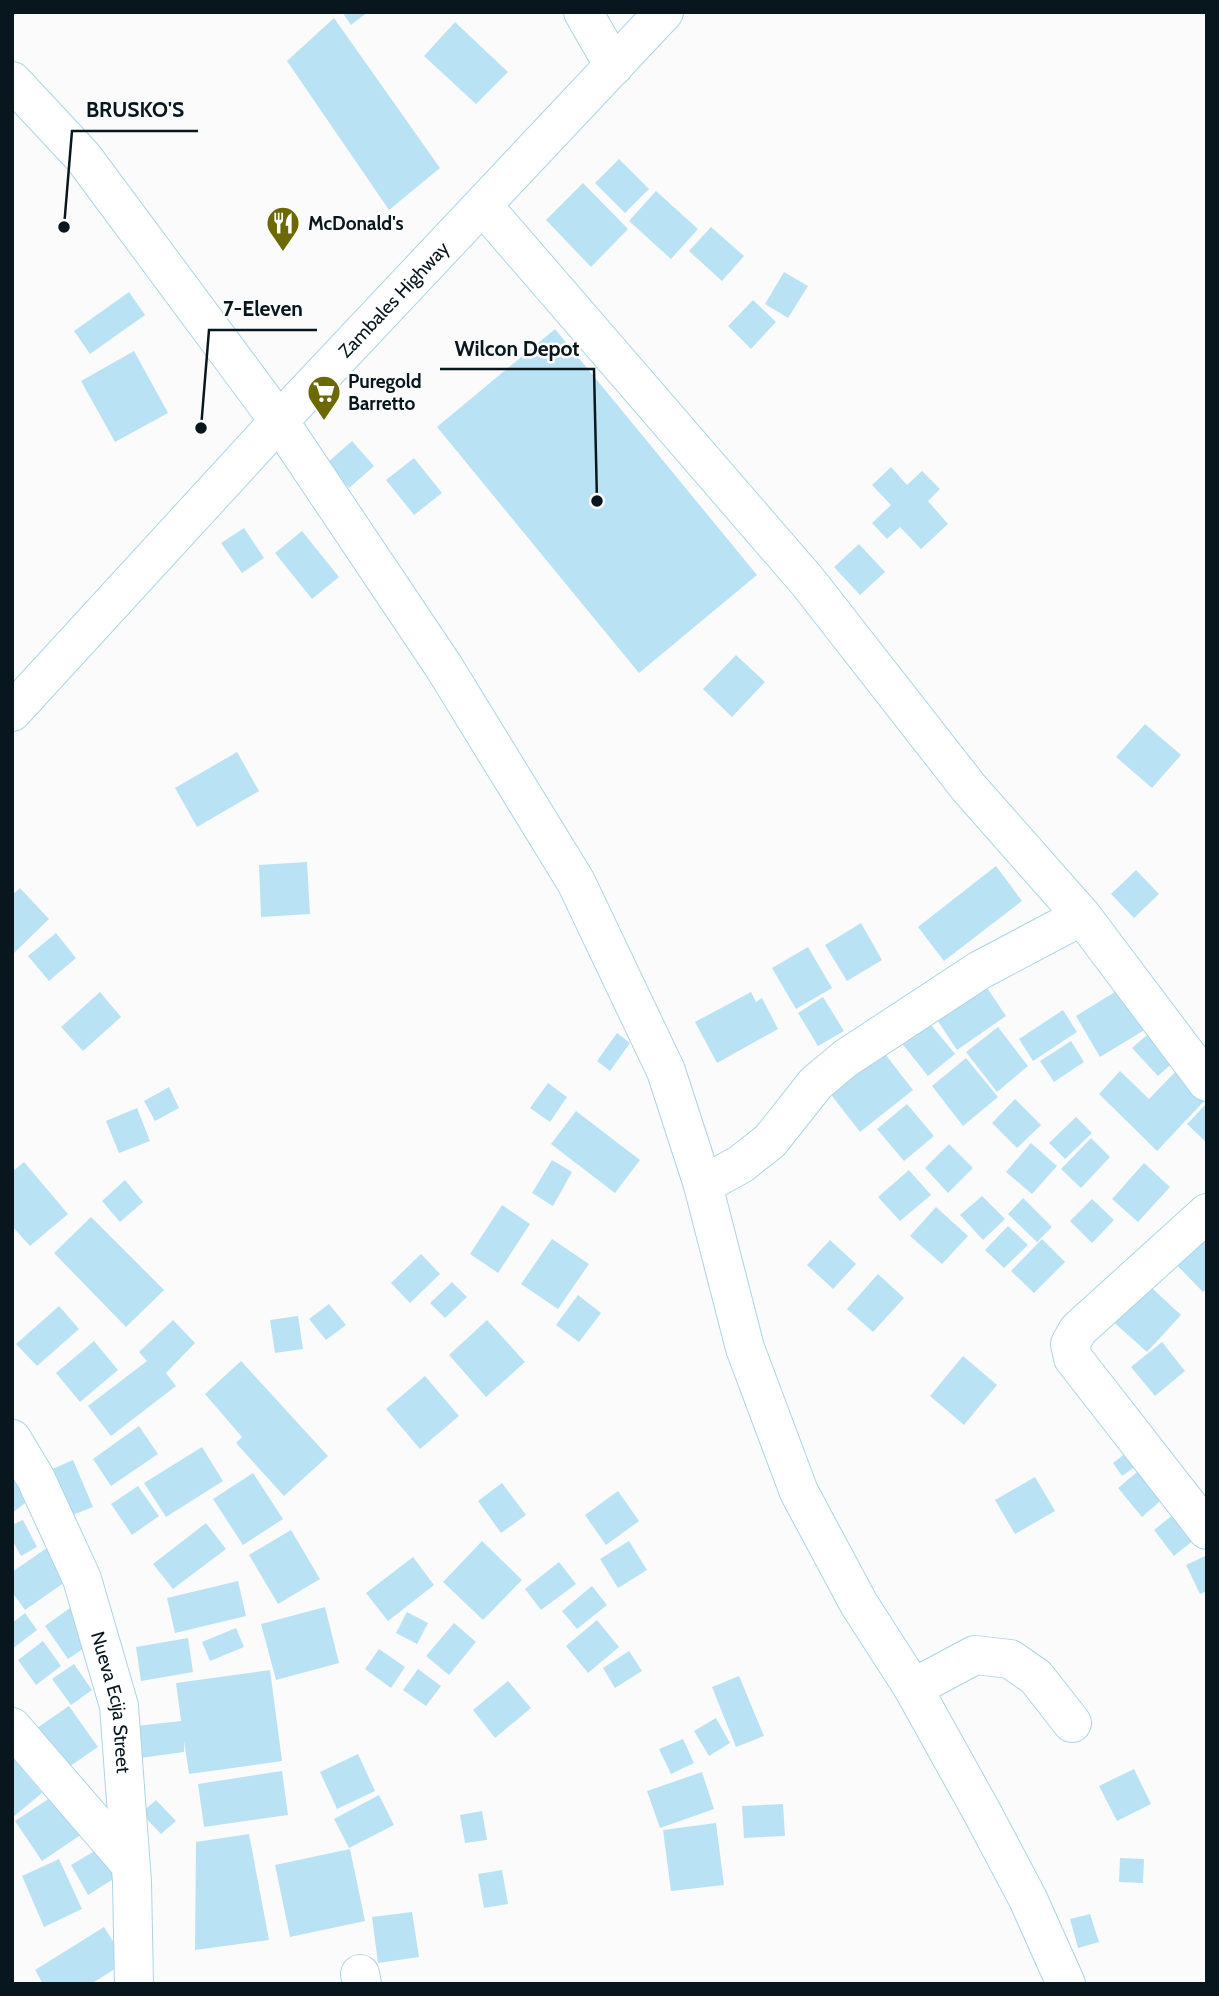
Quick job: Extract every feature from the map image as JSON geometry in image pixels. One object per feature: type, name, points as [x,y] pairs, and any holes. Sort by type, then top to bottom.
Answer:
[{"type":"street","points":[[583,12],[614,66]]},
{"type":"street","name":"Zambales Highway","points":[[12,712],[279,421],[484,207],[664,12]]},
{"type":"street","points":[[12,82],[83,158],[279,421],[444,667],[576,882],[666,1071],[703,1185],[745,1348],[799,1492],[859,1604],[913,1688],[1028,1899],[1066,1984]]},
{"type":"street","points":[[484,207],[808,582],[970,788],[1082,916],[1207,1082]]},
{"type":"street","points":[[703,1185],[741,1164],[770,1141],[817,1083],[846,1058],[980,970],[1082,916]]},
{"type":"street","points":[[1207,1213],[1078,1330],[1070,1344],[1073,1358],[1207,1530]]},
{"type":"street","name":"Nueva Ecija Street","points":[[12,1438],[36,1479],[82,1579],[120,1706],[134,1984]]},
{"type":"street","points":[[913,1688],[975,1655],[1010,1659],[1036,1676],[1072,1723]]},
{"type":"street","points":[[12,1727],[130,1864]]},
{"type":"building","points":[[342,12],[368,12],[351,25]]},
{"type":"building","points":[[334,18],[440,168],[389,210],[287,61]]},
{"type":"building","points":[[455,22],[508,72],[476,104],[424,56]]},
{"type":"building","points":[[619,159],[649,189],[625,213],[595,183]]},
{"type":"building","points":[[583,183],[628,229],[591,267],[546,220]]},
{"type":"building","points":[[656,191],[698,229],[671,259],[629,221]]},
{"type":"building","points":[[711,227],[744,256],[722,281],[689,251]]},
{"type":"building","points":[[784,272],[808,286],[788,318],[765,304]]},
{"type":"building","points":[[129,292],[145,315],[90,354],[74,331]]},
{"type":"building","points":[[753,300],[776,322],[751,349],[728,326]]},
{"type":"building","points":[[555,329],[757,575],[639,673],[437,427]]},
{"type":"building","points":[[134,351],[168,413],[115,442],[81,381]]},
{"type":"building","points":[[352,441],[374,466],[349,488],[327,463]]},
{"type":"building","points":[[414,458],[442,493],[414,515],[386,480]]},
{"type":"building","points":[[891,467],[907,485],[922,471],[940,489],[928,501],[948,524],[921,549],[900,527],[887,539],[872,523],[891,505],[872,485]]},
{"type":"building","points":[[244,528],[264,558],[242,573],[221,543]]},
{"type":"building","points":[[302,531],[339,577],[312,599],[275,553]]},
{"type":"building","points":[[859,544],[885,572],[860,595],[834,567]]},
{"type":"building","points":[[736,655],[765,682],[732,717],[703,689]]},
{"type":"building","points":[[1145,724],[1181,755],[1152,788],[1116,757]]},
{"type":"building","points":[[237,752],[259,791],[197,827],[175,788]]},
{"type":"building","points":[[307,862],[310,914],[261,917],[259,865]]},
{"type":"building","points":[[996,866],[1022,901],[944,961],[918,927]]},
{"type":"building","points":[[1136,870],[1159,894],[1134,918],[1111,894]]},
{"type":"building","points":[[20,888],[49,919],[12,955],[12,895]]},
{"type":"building","points":[[861,923],[882,960],[847,981],[825,945]]},
{"type":"building","points":[[56,933],[76,958],[49,981],[28,956]]},
{"type":"building","points":[[808,947],[832,988],[796,1009],[772,968]]},
{"type":"building","points":[[977,973],[1006,1016],[957,1050],[928,1006]]},
{"type":"building","points":[[1131,982],[1156,1023],[1100,1057],[1076,1016]]},
{"type":"building","points":[[100,992],[121,1017],[83,1051],[61,1027]]},
{"type":"building","points":[[751,992],[756,1002],[762,998],[778,1029],[717,1063],[695,1022]]},
{"type":"building","points":[[823,997],[844,1031],[818,1046],[798,1013]]},
{"type":"building","points":[[1063,1010],[1077,1032],[1033,1061],[1019,1039]]},
{"type":"building","points":[[922,1014],[955,1054],[928,1076],[896,1036]]},
{"type":"building","points":[[1161,1023],[1186,1051],[1158,1076],[1132,1048]]},
{"type":"building","points":[[998,1027],[1028,1066],[997,1092],[966,1052]]},
{"type":"building","points":[[617,1033],[630,1043],[610,1071],[597,1061]]},
{"type":"building","points":[[875,1041],[913,1090],[860,1132],[822,1083]]},
{"type":"building","points":[[1071,1041],[1084,1062],[1054,1082],[1040,1061]]},
{"type":"building","points":[[966,1058],[998,1097],[963,1126],[932,1086]]},
{"type":"building","points":[[1179,1068],[1207,1098],[1157,1151],[1099,1094],[1120,1071],[1149,1099]]},
{"type":"building","points":[[548,1083],[567,1097],[550,1122],[530,1108]]},
{"type":"building","points":[[169,1087],[179,1108],[155,1121],[144,1101]]},
{"type":"building","points":[[1015,1099],[1041,1125],[1017,1148],[992,1123]]},
{"type":"building","points":[[1207,1103],[1207,1143],[1187,1124]]},
{"type":"building","points":[[907,1104],[934,1136],[904,1161],[877,1129]]},
{"type":"building","points":[[137,1108],[150,1141],[119,1153],[106,1121]]},
{"type":"building","points":[[576,1111],[640,1160],[615,1193],[551,1144]]},
{"type":"building","points":[[1076,1117],[1092,1133],[1065,1159],[1049,1143]]},
{"type":"building","points":[[1091,1138],[1110,1157],[1081,1188],[1061,1169]]},
{"type":"building","points":[[1031,1143],[1057,1166],[1032,1194],[1006,1172]]},
{"type":"building","points":[[949,1144],[973,1168],[948,1193],[925,1168]]},
{"type":"building","points":[[552,1160],[572,1172],[553,1206],[532,1193]]},
{"type":"building","points":[[24,1162],[68,1214],[30,1246],[12,1226],[12,1172]]},
{"type":"building","points":[[1144,1163],[1170,1187],[1138,1222],[1112,1199]]},
{"type":"building","points":[[909,1170],[931,1195],[900,1221],[878,1197]]},
{"type":"building","points":[[125,1180],[143,1202],[120,1222],[102,1201]]},
{"type":"building","points":[[982,1196],[1005,1219],[983,1240],[960,1215]]},
{"type":"building","points":[[1023,1198],[1052,1227],[1037,1242],[1008,1214]]},
{"type":"building","points":[[1092,1199],[1114,1220],[1092,1243],[1070,1221]]},
{"type":"building","points":[[502,1205],[530,1224],[498,1273],[470,1254]]},
{"type":"building","points":[[936,1207],[968,1236],[942,1264],[910,1236]]},
{"type":"building","points":[[91,1217],[164,1290],[126,1327],[54,1253]]},
{"type":"building","points":[[1207,1219],[1207,1288],[1203,1292],[1167,1255]]},
{"type":"building","points":[[1008,1226],[1028,1245],[1004,1268],[985,1250]]},
{"type":"building","points":[[552,1239],[589,1264],[558,1309],[521,1284]]},
{"type":"building","points":[[1042,1239],[1065,1262],[1034,1293],[1011,1271]]},
{"type":"building","points":[[830,1240],[856,1264],[833,1289],[807,1265]]},
{"type":"building","points":[[421,1254],[440,1274],[410,1303],[391,1283]]},
{"type":"building","points":[[878,1274],[904,1298],[873,1332],[847,1309]]},
{"type":"building","points":[[1143,1280],[1181,1315],[1147,1352],[1109,1318]]},
{"type":"building","points":[[452,1282],[467,1297],[445,1318],[430,1303]]},
{"type":"building","points":[[578,1295],[601,1313],[579,1342],[556,1325]]},
{"type":"building","points":[[329,1304],[346,1325],[326,1340],[309,1319]]},
{"type":"building","points":[[59,1306],[79,1329],[37,1366],[16,1344]]},
{"type":"building","points":[[298,1316],[303,1349],[275,1353],[270,1320]]},
{"type":"building","points":[[173,1320],[195,1343],[166,1373],[176,1386],[111,1436],[88,1406],[147,1361],[139,1352]]},
{"type":"building","points":[[487,1320],[525,1362],[486,1397],[449,1355]]},
{"type":"building","points":[[94,1341],[118,1370],[80,1402],[56,1373]]},
{"type":"building","points":[[1162,1342],[1185,1371],[1155,1396],[1131,1367]]},
{"type":"building","points":[[963,1356],[997,1385],[964,1425],[930,1396]]},
{"type":"building","points":[[241,1361],[328,1456],[284,1496],[236,1443],[242,1437],[205,1394]]},
{"type":"building","points":[[425,1376],[459,1416],[420,1449],[386,1409]]},
{"type":"building","points":[[139,1426],[158,1454],[111,1486],[93,1459]]},
{"type":"building","points":[[1136,1445],[1146,1459],[1122,1476],[1113,1463]]},
{"type":"building","points":[[202,1447],[223,1481],[166,1517],[144,1483]]},
{"type":"building","points":[[73,1460],[93,1507],[67,1517],[48,1471]]},
{"type":"building","points":[[1149,1462],[1173,1490],[1142,1517],[1118,1488]]},
{"type":"building","points":[[253,1473],[283,1519],[243,1545],[213,1499]]},
{"type":"building","points":[[1035,1477],[1055,1511],[1015,1534],[995,1500]]},
{"type":"building","points":[[12,1479],[29,1500],[12,1513]]},
{"type":"building","points":[[502,1483],[526,1515],[501,1533],[478,1501]]},
{"type":"building","points":[[138,1486],[159,1516],[132,1535],[111,1504]]},
{"type":"building","points":[[618,1491],[639,1521],[606,1545],[585,1515]]},
{"type":"building","points":[[1184,1506],[1204,1532],[1174,1556],[1154,1530]]},
{"type":"building","points":[[23,1520],[37,1547],[21,1556],[12,1540],[12,1525]]},
{"type":"building","points":[[206,1523],[226,1549],[173,1589],[153,1564]]},
{"type":"building","points":[[291,1530],[320,1579],[278,1604],[249,1555]]},
{"type":"building","points":[[57,1541],[78,1573],[25,1610],[12,1592],[12,1572]]},
{"type":"building","points":[[482,1541],[522,1580],[483,1620],[443,1582]]},
{"type":"building","points":[[629,1541],[647,1570],[618,1588],[600,1559]]},
{"type":"building","points":[[1207,1555],[1207,1591],[1200,1594],[1186,1565]]},
{"type":"building","points":[[413,1557],[434,1585],[388,1621],[366,1593]]},
{"type":"building","points":[[559,1562],[576,1584],[541,1610],[525,1589]]},
{"type":"building","points":[[238,1581],[246,1616],[175,1633],[167,1598]]},
{"type":"building","points":[[592,1586],[607,1605],[577,1629],[562,1611]]},
{"type":"building","points":[[74,1605],[97,1639],[68,1659],[45,1626]]},
{"type":"building","points":[[325,1607],[339,1663],[276,1680],[261,1624]]},
{"type":"building","points":[[407,1612],[428,1623],[417,1644],[396,1633]]},
{"type":"building","points":[[25,1613],[37,1630],[12,1649],[12,1623]]},
{"type":"building","points":[[597,1620],[619,1647],[588,1673],[566,1646]]},
{"type":"building","points":[[454,1623],[476,1642],[449,1675],[426,1656]]},
{"type":"building","points":[[236,1628],[244,1647],[210,1661],[202,1642]]},
{"type":"building","points":[[188,1638],[193,1672],[141,1681],[136,1647]]},
{"type":"building","points":[[43,1641],[61,1666],[36,1685],[18,1660]]},
{"type":"building","points":[[379,1649],[405,1667],[391,1688],[365,1669]]},
{"type":"building","points":[[629,1651],[642,1671],[615,1688],[603,1668]]},
{"type":"building","points":[[74,1664],[92,1690],[71,1705],[52,1679]]},
{"type":"building","points":[[418,1669],[441,1686],[426,1706],[403,1690]]},
{"type":"building","points":[[270,1670],[282,1761],[189,1774],[184,1741],[184,1752],[140,1758],[136,1726],[181,1721],[176,1683]]},
{"type":"building","points":[[739,1676],[764,1736],[736,1747],[712,1687]]},
{"type":"building","points":[[508,1681],[531,1708],[495,1738],[473,1710]]},
{"type":"building","points":[[69,1706],[98,1747],[57,1775],[28,1734]]},
{"type":"building","points":[[716,1718],[730,1743],[709,1756],[694,1731]]},
{"type":"building","points":[[683,1739],[694,1763],[671,1774],[659,1749]]},
{"type":"building","points":[[358,1754],[375,1791],[337,1809],[320,1772]]},
{"type":"building","points":[[12,1757],[42,1793],[12,1818]]},
{"type":"building","points":[[1134,1769],[1151,1804],[1117,1821],[1099,1786]]},
{"type":"building","points":[[282,1771],[288,1815],[204,1827],[198,1784]]},
{"type":"building","points":[[702,1772],[714,1809],[660,1828],[647,1791]]},
{"type":"building","points":[[62,1790],[88,1830],[42,1861],[15,1821]]},
{"type":"building","points":[[379,1795],[394,1825],[349,1848],[334,1819]]},
{"type":"building","points":[[156,1800],[176,1821],[161,1834],[141,1813]]},
{"type":"building","points":[[783,1804],[785,1836],[744,1838],[742,1806]]},
{"type":"building","points":[[482,1811],[487,1840],[465,1843],[460,1815]]},
{"type":"building","points":[[716,1823],[724,1885],[671,1891],[663,1830]]},
{"type":"building","points":[[249,1834],[269,1940],[195,1950],[196,1842]]},
{"type":"building","points":[[98,1849],[115,1878],[88,1895],[71,1865]]},
{"type":"building","points":[[350,1849],[365,1921],[290,1937],[275,1865]]},
{"type":"building","points":[[1120,1858],[1144,1859],[1143,1883],[1119,1882]]},
{"type":"building","points":[[59,1859],[82,1909],[44,1927],[22,1876]]},
{"type":"building","points":[[502,1870],[508,1904],[484,1908],[478,1874]]},
{"type":"building","points":[[412,1912],[419,1957],[378,1963],[372,1917]]},
{"type":"building","points":[[1090,1914],[1099,1942],[1078,1948],[1070,1919]]},
{"type":"building","points":[[104,1927],[126,1962],[91,1984],[43,1984],[35,1970]]},
{"type":"place","name":"BRUSKO'S","points":[[64,227]]},
{"type":"place","name":"McDonald's","points":[[283,253]]},
{"type":"place","name":"Puregold Barretto","points":[[324,422]]},
{"type":"place","name":"7-Eleven","points":[[201,428]]},
{"type":"place","name":"Wilcon Depot","points":[[597,501]]}]
